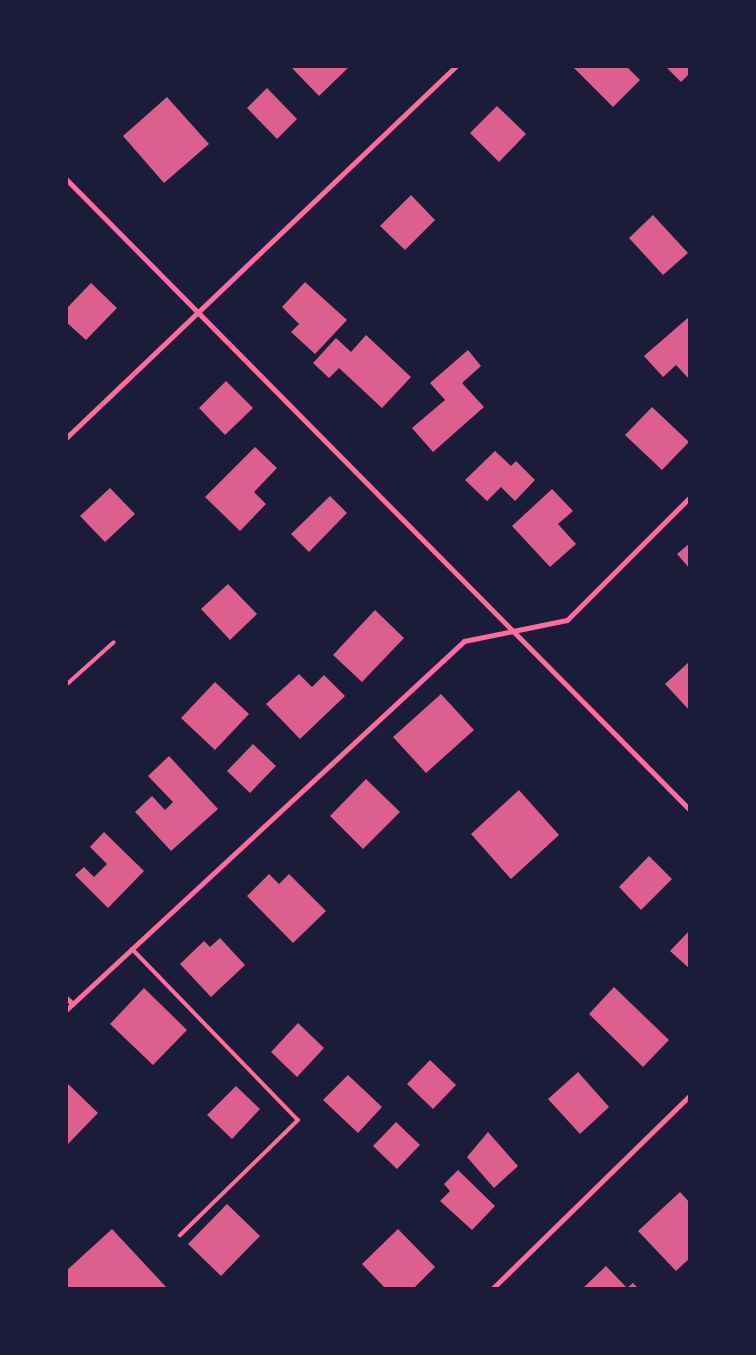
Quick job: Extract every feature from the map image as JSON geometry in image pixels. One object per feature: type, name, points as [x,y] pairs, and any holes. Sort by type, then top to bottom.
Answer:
[{"type":"street","points":[[66,438],[456,66]]},
{"type":"street","points":[[66,180],[199,310],[690,810]]},
{"type":"street","points":[[66,1010],[464,641],[568,620],[690,497]]},
{"type":"street","points":[[66,998],[72,1004]]},
{"type":"street","points":[[492,1289],[690,1095]]},
{"type":"lane","points":[[66,685],[114,642]]},
{"type":"lane","points":[[132,949],[298,1120],[180,1236]]},
{"type":"building","points":[[290,66],[350,66],[319,96]]},
{"type":"building","points":[[572,66],[626,66],[640,80],[613,107]]},
{"type":"building","points":[[665,66],[690,66],[690,73],[681,82]]},
{"type":"building","points":[[267,88],[297,119],[277,139],[247,108]]},
{"type":"building","points":[[167,97],[209,144],[164,183],[123,136]]},
{"type":"building","points":[[497,106],[526,134],[499,162],[470,133]]},
{"type":"building","points":[[411,195],[435,220],[405,250],[380,226]]},
{"type":"building","points":[[653,215],[688,253],[663,275],[629,238]]},
{"type":"building","points":[[305,282],[347,320],[315,354],[291,332],[299,324],[282,307]]},
{"type":"building","points":[[91,283],[117,308],[86,340],[66,322],[66,309]]},
{"type":"building","points":[[690,316],[690,380],[676,365],[663,377],[644,356]]},
{"type":"building","points":[[366,335],[411,377],[382,408],[339,368],[329,378],[313,363],[336,338],[351,352]]},
{"type":"building","points":[[468,350],[481,366],[462,383],[484,407],[433,452],[412,428],[445,400],[430,383]]},
{"type":"building","points":[[226,381],[253,408],[225,435],[199,408]]},
{"type":"building","points":[[652,407],[689,442],[662,470],[625,435]]},
{"type":"building","points":[[255,447],[277,468],[254,492],[266,504],[240,531],[205,497]]},
{"type":"building","points":[[495,451],[511,466],[516,461],[535,480],[515,501],[501,487],[487,501],[465,480]]},
{"type":"building","points":[[110,488],[135,514],[105,542],[80,516]]},
{"type":"building","points":[[552,489],[573,511],[558,524],[576,544],[550,567],[512,526]]},
{"type":"building","points":[[330,496],[347,513],[309,552],[291,534]]},
{"type":"building","points":[[690,543],[690,569],[677,554]]},
{"type":"building","points":[[228,584],[257,614],[230,640],[201,609]]},
{"type":"building","points":[[375,610],[404,638],[362,682],[333,655]]},
{"type":"building","points":[[690,661],[690,711],[665,684]]},
{"type":"building","points":[[299,674],[312,687],[324,675],[345,696],[300,739],[266,704]]},
{"type":"building","points":[[215,682],[249,714],[215,750],[181,718]]},
{"type":"building","points":[[441,694],[474,730],[426,773],[393,737]]},
{"type":"building","points":[[253,744],[276,766],[250,793],[227,771]]},
{"type":"building","points":[[169,756],[218,809],[171,851],[135,812],[152,796],[165,810],[173,802],[148,776]]},
{"type":"building","points":[[366,779],[400,812],[363,849],[330,816]]},
{"type":"building","points":[[519,790],[559,835],[511,879],[471,834]]},
{"type":"building","points":[[104,832],[144,871],[108,908],[75,875],[84,867],[94,877],[107,864],[90,847]]},
{"type":"building","points":[[649,856],[672,879],[641,910],[619,887]]},
{"type":"building","points":[[269,874],[279,884],[289,874],[326,911],[293,943],[247,896]]},
{"type":"building","points":[[690,930],[690,969],[670,951]]},
{"type":"building","points":[[220,938],[245,965],[211,997],[180,964],[204,941],[210,947]]},
{"type":"building","points":[[614,987],[669,1040],[643,1067],[589,1014]]},
{"type":"building","points":[[144,988],[187,1030],[153,1065],[110,1024]]},
{"type":"building","points":[[298,1023],[324,1048],[297,1077],[271,1052]]},
{"type":"building","points":[[430,1060],[456,1085],[433,1109],[407,1084]]},
{"type":"building","points":[[578,1072],[609,1107],[580,1134],[548,1099]]},
{"type":"building","points":[[348,1075],[382,1107],[358,1133],[323,1100]]},
{"type":"building","points":[[66,1082],[98,1113],[66,1146]]},
{"type":"building","points":[[236,1086],[260,1109],[232,1139],[207,1115]]},
{"type":"building","points":[[396,1122],[420,1145],[397,1169],[373,1146]]},
{"type":"building","points":[[488,1132],[518,1166],[494,1188],[467,1157]]},
{"type":"building","points":[[458,1170],[495,1206],[472,1230],[440,1201],[450,1191],[444,1184]]},
{"type":"building","points":[[680,1192],[690,1203],[690,1258],[676,1271],[638,1231]]},
{"type":"building","points":[[227,1204],[260,1236],[221,1276],[188,1244]]},
{"type":"building","points":[[112,1229],[166,1289],[66,1289],[66,1271]]},
{"type":"building","points":[[398,1229],[435,1267],[413,1289],[386,1289],[362,1264]]},
{"type":"building","points":[[606,1266],[627,1288],[633,1283],[639,1289],[582,1289]]}]
